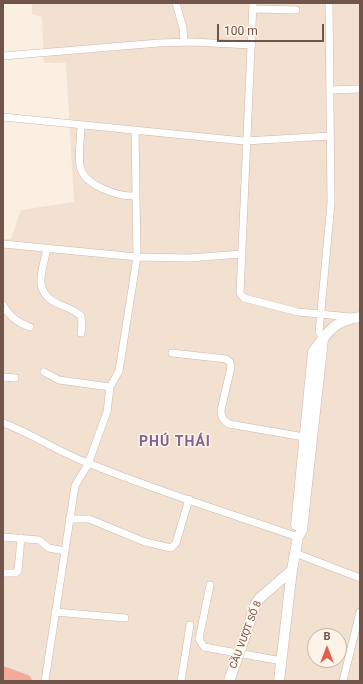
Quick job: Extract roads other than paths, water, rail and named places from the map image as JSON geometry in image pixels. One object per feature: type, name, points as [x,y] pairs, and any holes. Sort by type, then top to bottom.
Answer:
[{"type":"highway","points":[[3,673],[25,681]]},
{"type":"street","points":[[176,3],[183,28],[184,42]]},
{"type":"street","points":[[280,681],[290,601],[292,570],[298,537],[302,530],[323,339],[319,332],[331,203],[329,3]]},
{"type":"street","points":[[296,10],[253,6],[240,293],[244,298],[298,312],[359,317]]},
{"type":"street","points":[[3,56],[184,42],[252,45]]},
{"type":"street","points":[[330,90],[360,88]]},
{"type":"street","points":[[3,117],[247,140],[330,136]]},
{"type":"street","points":[[81,125],[80,165],[84,174],[109,192],[120,196],[136,196]]},
{"type":"street","points":[[44,681],[75,486],[88,464],[107,412],[110,387],[119,371],[137,257],[135,130]]},
{"type":"street","points":[[3,244],[137,257],[190,258],[241,254]]},
{"type":"street","points":[[47,249],[40,276],[44,292],[51,301],[81,316],[81,333]]},
{"type":"street","points":[[3,305],[9,315],[16,321],[30,327]]},
{"type":"street","points":[[298,537],[296,528],[313,352],[329,329],[343,321],[359,317]]},
{"type":"street","points":[[172,352],[226,359],[230,362],[231,367],[221,410],[221,414],[225,421],[229,424],[304,437]]},
{"type":"street","points":[[44,372],[59,380],[110,387]]},
{"type":"street","points":[[3,377],[15,378]]},
{"type":"street","points":[[3,423],[25,431],[53,448],[88,464],[298,537]]},
{"type":"street","points":[[70,519],[89,520],[145,542],[171,548],[176,543],[188,499]]},
{"type":"street","points":[[3,537],[39,540],[49,548],[65,551]]},
{"type":"street","points":[[3,573],[15,573],[18,571],[20,538]]},
{"type":"street","points":[[295,553],[360,578]]},
{"type":"street","name":"CẦU VƯỢT SỐ 8","points":[[229,681],[256,603],[292,570]]},
{"type":"street","points":[[210,585],[199,640],[200,644],[204,647],[282,662]]},
{"type":"street","name":"CẦU VƯỢT SỐ 8","points":[[267,592],[283,592],[290,601]]},
{"type":"street","points":[[55,612],[125,618]]},
{"type":"street","points":[[344,681],[360,612]]},
{"type":"street","points":[[181,681],[190,625]]},
{"type":"district","name":"PHÚ THÁI","points":[[175,442]]}]
